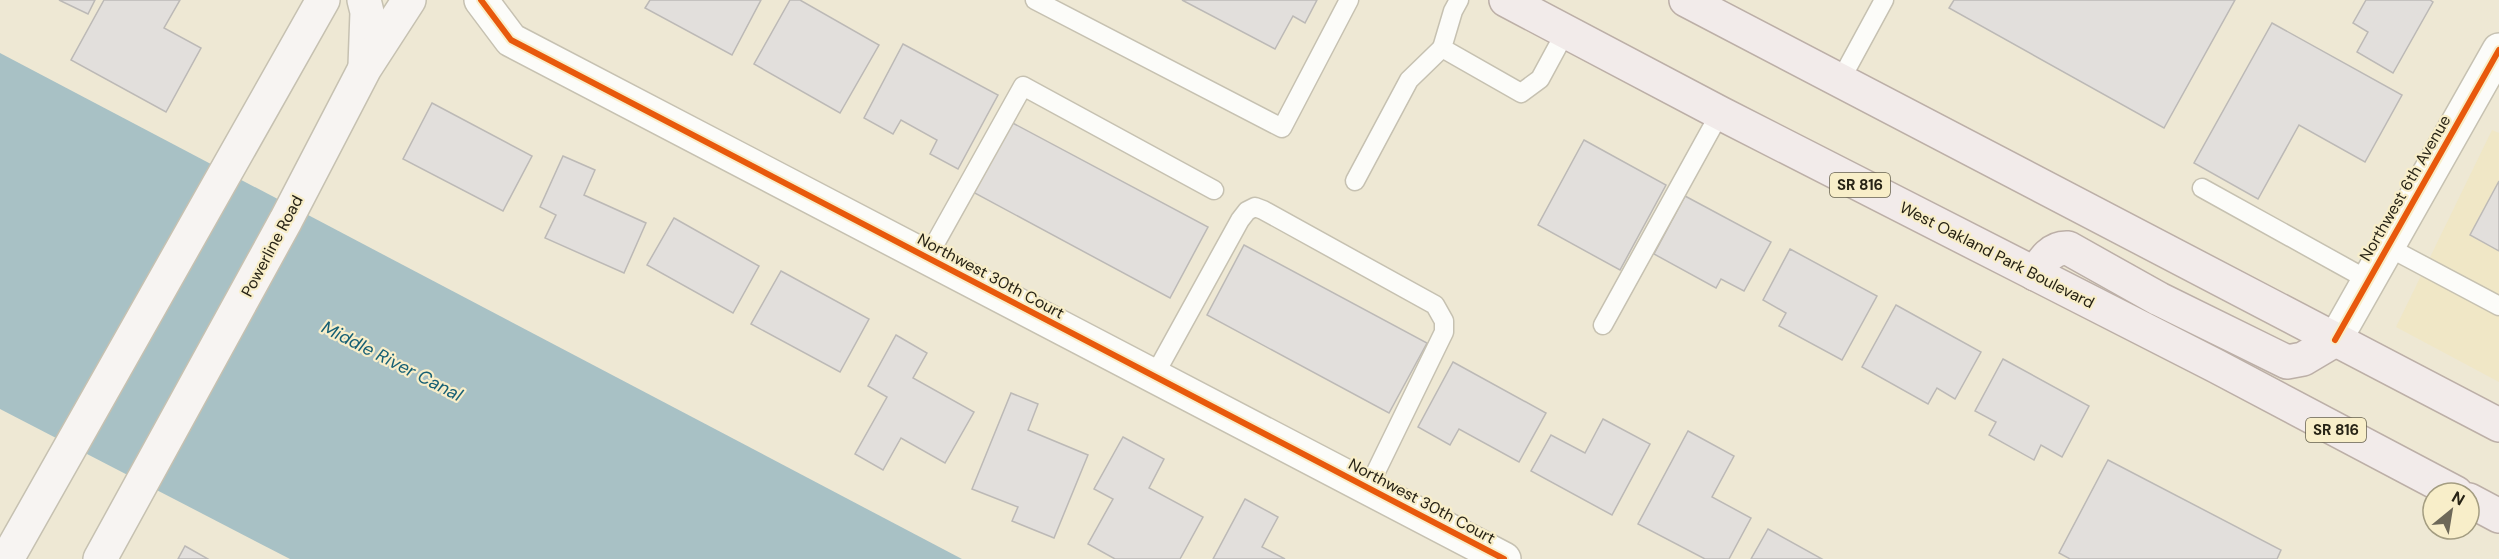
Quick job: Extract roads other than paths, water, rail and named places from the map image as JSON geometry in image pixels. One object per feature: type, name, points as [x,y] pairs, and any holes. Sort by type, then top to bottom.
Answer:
[{"type":"main road","points":[[7,559],[323,0]]},
{"type":"main road","points":[[363,0],[367,12],[365,68]]},
{"type":"main road","name":"Powerline Road","points":[[100,559],[286,220],[365,68],[408,0]]},
{"type":"main road","name":"West Oakland Park Boulevard","points":[[1506,0],[2433,481]]},
{"type":"main road","points":[[1686,0],[2499,425]]},
{"type":"main road","points":[[2036,274],[2042,262],[2053,251],[2060,247],[2068,248],[2159,299],[2287,362],[2303,359],[2335,340]]},
{"type":"main road","points":[[36,559],[45,492]]},
{"type":"main road","points":[[2481,506],[2499,516]]},
{"type":"street","name":"Northwest 30th Court","points":[[482,0],[510,40],[1503,559]]},
{"type":"street","name":"Northwest 6th Avenue","points":[[2335,340],[2499,50]]},
{"type":"lane","points":[[1035,0],[1282,128],[1349,0]]},
{"type":"lane","points":[[1355,181],[1409,80],[1442,48],[1453,11],[1459,0]]},
{"type":"lane","points":[[1840,81],[1884,0]]},
{"type":"lane","points":[[1442,48],[1521,93],[1540,79],[1566,31]]},
{"type":"lane","points":[[927,258],[1023,86],[1214,190]]},
{"type":"lane","points":[[1603,325],[1720,113]]},
{"type":"lane","points":[[2202,188],[2368,280]]},
{"type":"lane","points":[[1154,376],[1240,220],[1247,211],[1255,207],[1263,210],[1435,305],[1444,321],[1444,332],[1368,488]]},
{"type":"lane","points":[[2388,247],[2499,306]]},
{"type":"water","name":"Middle River Canal","points":[[0,53],[962,559],[290,559],[0,409]]}]
